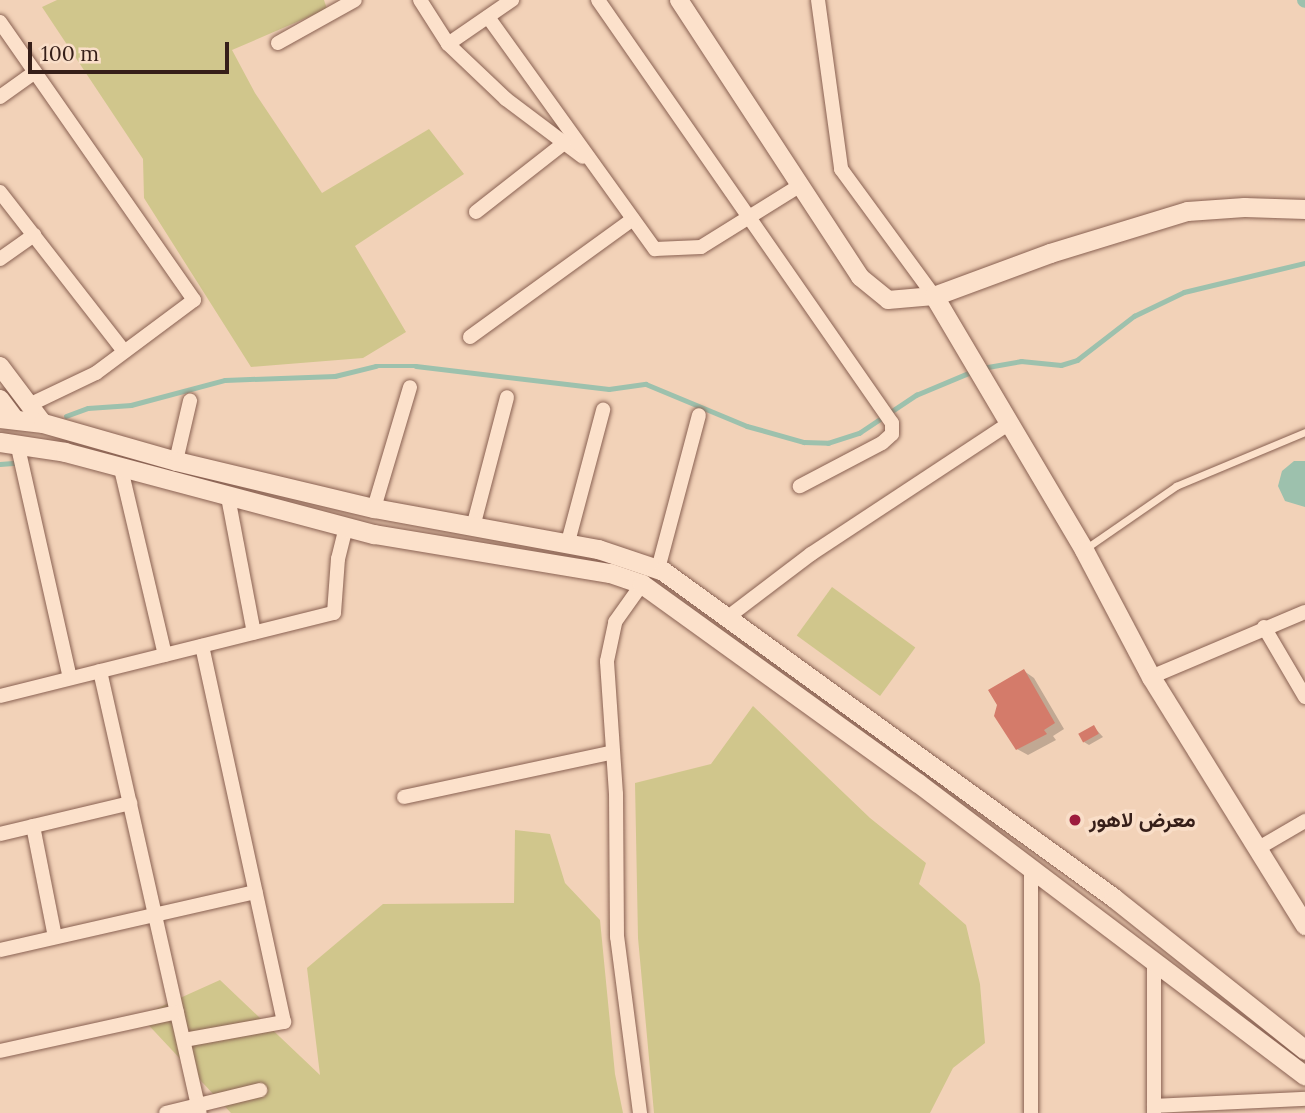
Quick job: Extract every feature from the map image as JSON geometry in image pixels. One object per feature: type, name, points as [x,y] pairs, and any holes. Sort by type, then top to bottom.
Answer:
[{"type":"main road","points":[[1305,209],[1244,207],[1187,211],[1049,253],[934,296],[1084,550],[1151,677],[1305,925]]},
{"type":"main road","points":[[14,414],[176,461],[374,508],[568,542],[658,569],[1114,898],[1305,1050]]},
{"type":"main road","points":[[8,442],[346,528],[483,555],[610,573],[642,584],[918,783],[1305,1076]]},
{"type":"main road","points":[[346,528],[351,503]]},
{"type":"main road","points":[[918,783],[934,766]]},
{"type":"street","points":[[278,43],[355,0]]},
{"type":"street","points":[[420,0],[448,44],[506,99],[593,164]]},
{"type":"street","points":[[448,44],[512,0]]},
{"type":"street","points":[[598,0],[892,423],[892,434],[882,443],[800,486]]},
{"type":"street","points":[[679,0],[860,277],[878,296],[896,301],[934,296],[841,169],[818,0]]},
{"type":"street","points":[[488,17],[655,249],[701,247],[799,186]]},
{"type":"street","points":[[0,22],[194,299],[96,373],[14,414]]},
{"type":"street","points":[[0,97],[35,72]]},
{"type":"street","points":[[476,212],[564,143]]},
{"type":"street","points":[[0,192],[124,351]]},
{"type":"street","points":[[470,337],[633,219]]},
{"type":"street","points":[[0,259],[34,236]]},
{"type":"street","points":[[0,366],[14,414]]},
{"type":"street","points":[[374,508],[410,387]]},
{"type":"street","points":[[474,527],[507,397]]},
{"type":"street","points":[[0,399],[14,414]]},
{"type":"street","points":[[176,461],[190,401]]},
{"type":"street","points":[[568,542],[603,410]]},
{"type":"street","points":[[658,569],[699,415]]},
{"type":"street","points":[[728,617],[811,554],[1010,423]]},
{"type":"street","points":[[8,442],[70,678]]},
{"type":"street","points":[[121,469],[165,654]]},
{"type":"street","points":[[228,497],[254,633]]},
{"type":"street","points":[[0,696],[334,613],[338,559],[346,528]]},
{"type":"street","points":[[640,1113],[617,937],[616,794],[610,753],[607,646],[621,611],[642,584]]},
{"type":"street","points":[[1151,677],[1305,611]]},
{"type":"street","points":[[1264,627],[1305,697]]},
{"type":"street","points":[[184,1040],[284,1022],[202,646]]},
{"type":"street","points":[[100,671],[199,1109]]},
{"type":"street","points":[[404,797],[610,753]]},
{"type":"street","points":[[0,834],[130,803]]},
{"type":"street","points":[[1257,849],[1305,821]]},
{"type":"street","points":[[33,826],[55,937]]},
{"type":"street","points":[[1031,867],[1031,1113]]},
{"type":"street","points":[[0,950],[256,892]]},
{"type":"street","points":[[1154,960],[1154,1110],[1260,1107],[1305,1099]]},
{"type":"street","points":[[0,1051],[177,1012]]},
{"type":"street","points":[[166,1113],[199,1109],[260,1090]]},
{"type":"lane","points":[[1084,550],[1176,485],[1305,432]]},
{"type":"shaded area","points":[[57,0],[324,0],[327,9],[232,50],[255,93],[322,193],[429,129],[464,174],[355,246],[406,332],[363,358],[251,367],[144,198],[143,159],[42,7]]},
{"type":"shaded area","points":[[1294,461],[1305,461],[1305,507],[1285,501],[1278,486],[1282,471]]},
{"type":"shaded area","points":[[832,587],[915,648],[880,696],[797,636]]},
{"type":"shaded area","points":[[753,706],[870,818],[926,863],[919,884],[966,925],[980,984],[985,1043],[953,1068],[930,1113],[654,1113],[638,938],[635,783],[711,764]]},
{"type":"shaded area","points":[[515,830],[550,834],[565,883],[600,920],[615,1074],[623,1113],[231,1113],[140,1016],[220,980],[320,1075],[307,968],[383,904],[514,903]]},
{"type":"building","points":[[1024,669],[1055,723],[1044,730],[1047,734],[1016,750],[994,716],[997,705],[988,690]]},
{"type":"building","points":[[1094,725],[1099,734],[1083,742],[1078,734]]},
{"type":"waterway","points":[[982,368],[1021,361],[1061,365],[1077,360],[1134,316],[1184,292],[1305,263]]},
{"type":"waterway","points":[[66,416],[88,408],[131,405],[225,380],[335,376],[376,366],[416,366],[609,389],[646,384],[747,426],[804,442],[828,443],[859,433],[916,395],[971,372]]},
{"type":"waterway","points":[[0,464],[16,463]]},
{"type":"place","name":"معرض لاهور","points":[[1075,820]]}]
